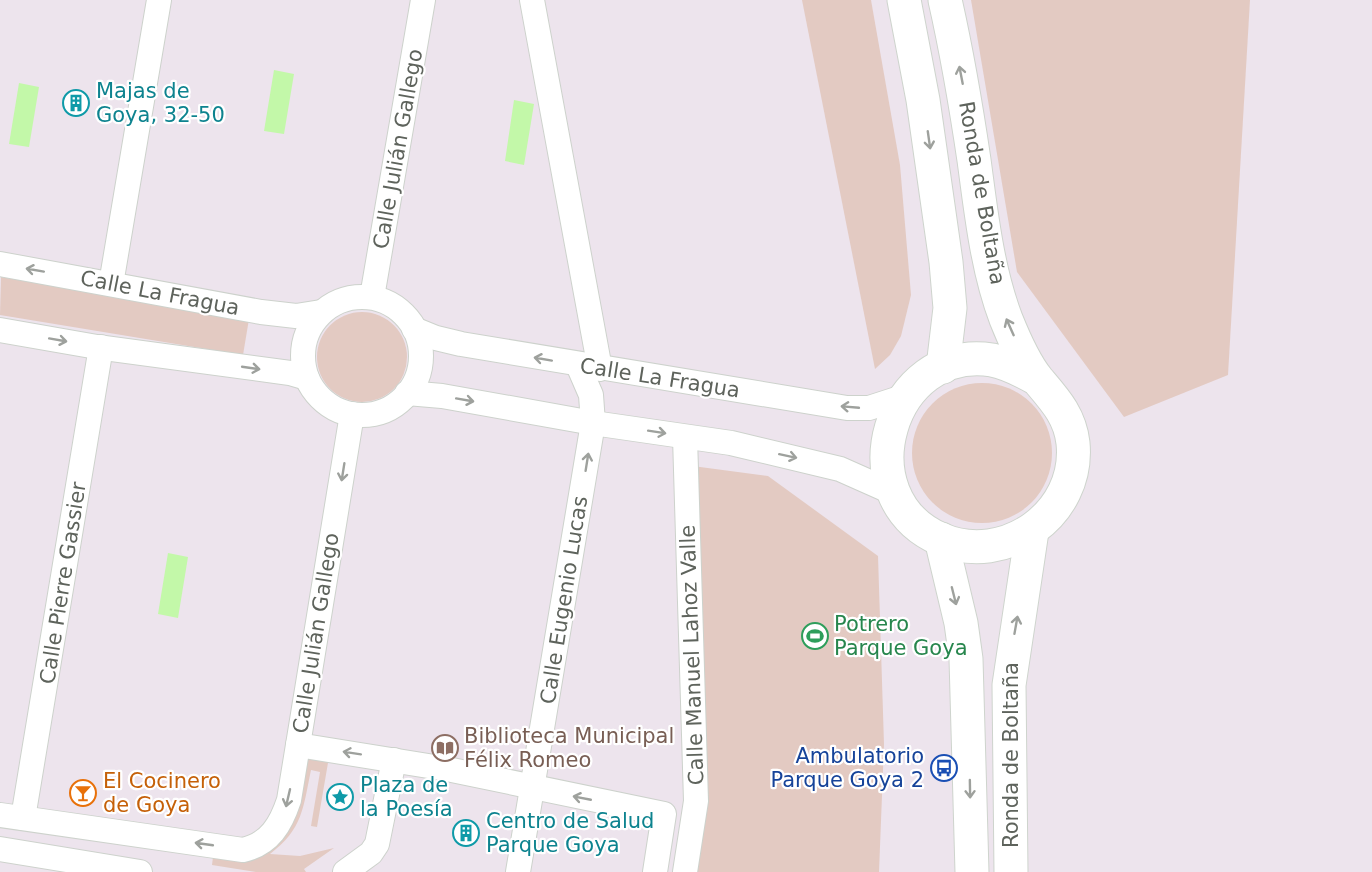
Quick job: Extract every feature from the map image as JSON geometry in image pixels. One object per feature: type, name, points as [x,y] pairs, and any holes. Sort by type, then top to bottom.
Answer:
[{"type":"main road","name":"Ronda de Boltaña","points":[[904,0],[923,100],[946,262],[950,308],[943,367]]},
{"type":"main road","name":"Ronda de Boltaña","points":[[945,0],[962,80],[984,229],[1001,302],[1020,350],[1037,379],[1055,397],[1067,419],[1073,444],[1072,469],[1065,493],[1051,514],[1032,531],[1003,544],[971,547],[940,539],[922,527],[906,512],[894,493],[887,468],[886,442],[893,418],[906,396],[922,379],[943,367],[967,360],[992,360],[1014,367],[1037,379]]},
{"type":"main road","name":"Ronda de Boltaña","points":[[1011,872],[1009,685],[1032,531]]},
{"type":"main road","name":"Ronda de Boltaña","points":[[940,539],[962,623],[966,660],[972,872]]},
{"type":"street","points":[[111,284],[159,0]]},
{"type":"street","name":"Calle Julián Gallego","points":[[372,297],[423,0]]},
{"type":"street","name":"Calle Eugenio Lucas","points":[[518,872],[593,423],[589,367],[532,0]]},
{"type":"street","name":"Calle La Fragua","points":[[0,264],[261,312],[296,316],[321,312]]},
{"type":"street","points":[[372,297],[400,310],[414,328],[421,351],[420,364],[417,378],[407,393],[386,410],[373,414],[352,414],[335,409],[323,401],[307,378],[303,363],[305,339],[311,325],[321,312],[342,300],[372,297]]},
{"type":"street","name":"Calle La Fragua","points":[[414,328],[447,341],[589,367],[847,408],[869,408],[906,396]]},
{"type":"street","points":[[0,330],[101,348],[307,378]]},
{"type":"street","name":"Calle Pierre Gassier","points":[[12,817],[101,348]]},
{"type":"street","points":[[407,393],[451,397],[593,423],[730,443],[823,464],[894,493]]},
{"type":"street","name":"Calle Julián Gallego","points":[[12,817],[243,850],[261,844],[277,829],[284,817],[298,744],[352,414]]},
{"type":"street","name":"Calle Manuel Lahoz Valle","points":[[685,872],[696,801],[686,437]]},
{"type":"street","points":[[298,744],[394,760],[664,814],[655,872]]},
{"type":"street","points":[[345,872],[362,861],[377,844],[394,760]]},
{"type":"street","points":[[0,849],[140,872]]},
{"type":"shaded area","points":[[802,0],[871,0],[900,165],[911,295],[901,336],[890,355],[875,369]]},
{"type":"shaded area","points":[[971,0],[1250,0],[1228,375],[1124,417],[1017,272]]},
{"type":"shaded area","points":[[274,70],[294,74],[284,134],[264,131]]},
{"type":"shaded area","points":[[19,83],[39,87],[29,147],[9,144]]},
{"type":"shaded area","points":[[514,100],[534,104],[524,165],[505,161]]},
{"type":"shaded area","points":[[1,277],[249,319],[243,355],[0,315]]},
{"type":"shaded area","points":[[362,312],[379,315],[394,325],[404,340],[407,357],[404,374],[394,389],[379,399],[362,402],[345,399],[330,389],[320,374],[317,357],[320,340],[330,325],[345,315]]},
{"type":"shaded area","points":[[982,383],[1009,388],[1032,403],[1047,426],[1052,453],[1047,480],[1032,503],[1009,518],[982,523],[955,518],[932,503],[917,480],[912,453],[917,426],[932,403],[955,388]]},
{"type":"shaded area","points":[[685,465],[768,476],[878,556],[884,744],[879,872],[685,872]]},
{"type":"shaded area","points":[[168,553],[188,557],[178,618],[158,614]]},
{"type":"shaded area","points":[[307,753],[329,757],[317,827],[311,826],[320,772],[311,770],[300,817],[289,836],[270,854],[300,856],[334,848],[304,869],[306,872],[256,872],[212,865],[213,857],[249,857]]},
{"type":"place","name":"Majas de Goya, 32-50","points":[[76,103]]},
{"type":"place","name":"Potrero Parque Goya","points":[[815,636]]},
{"type":"place","name":"Biblioteca Municipal Félix Romeo","points":[[445,748]]},
{"type":"place","name":"Ambulatorio Parque Goya 2","points":[[944,768]]},
{"type":"place","name":"El Cocinero de Goya","points":[[83,793]]},
{"type":"place","name":"Plaza de la Poesía","points":[[340,797]]},
{"type":"place","name":"Centro de Salud Parque Goya","points":[[466,833]]}]
